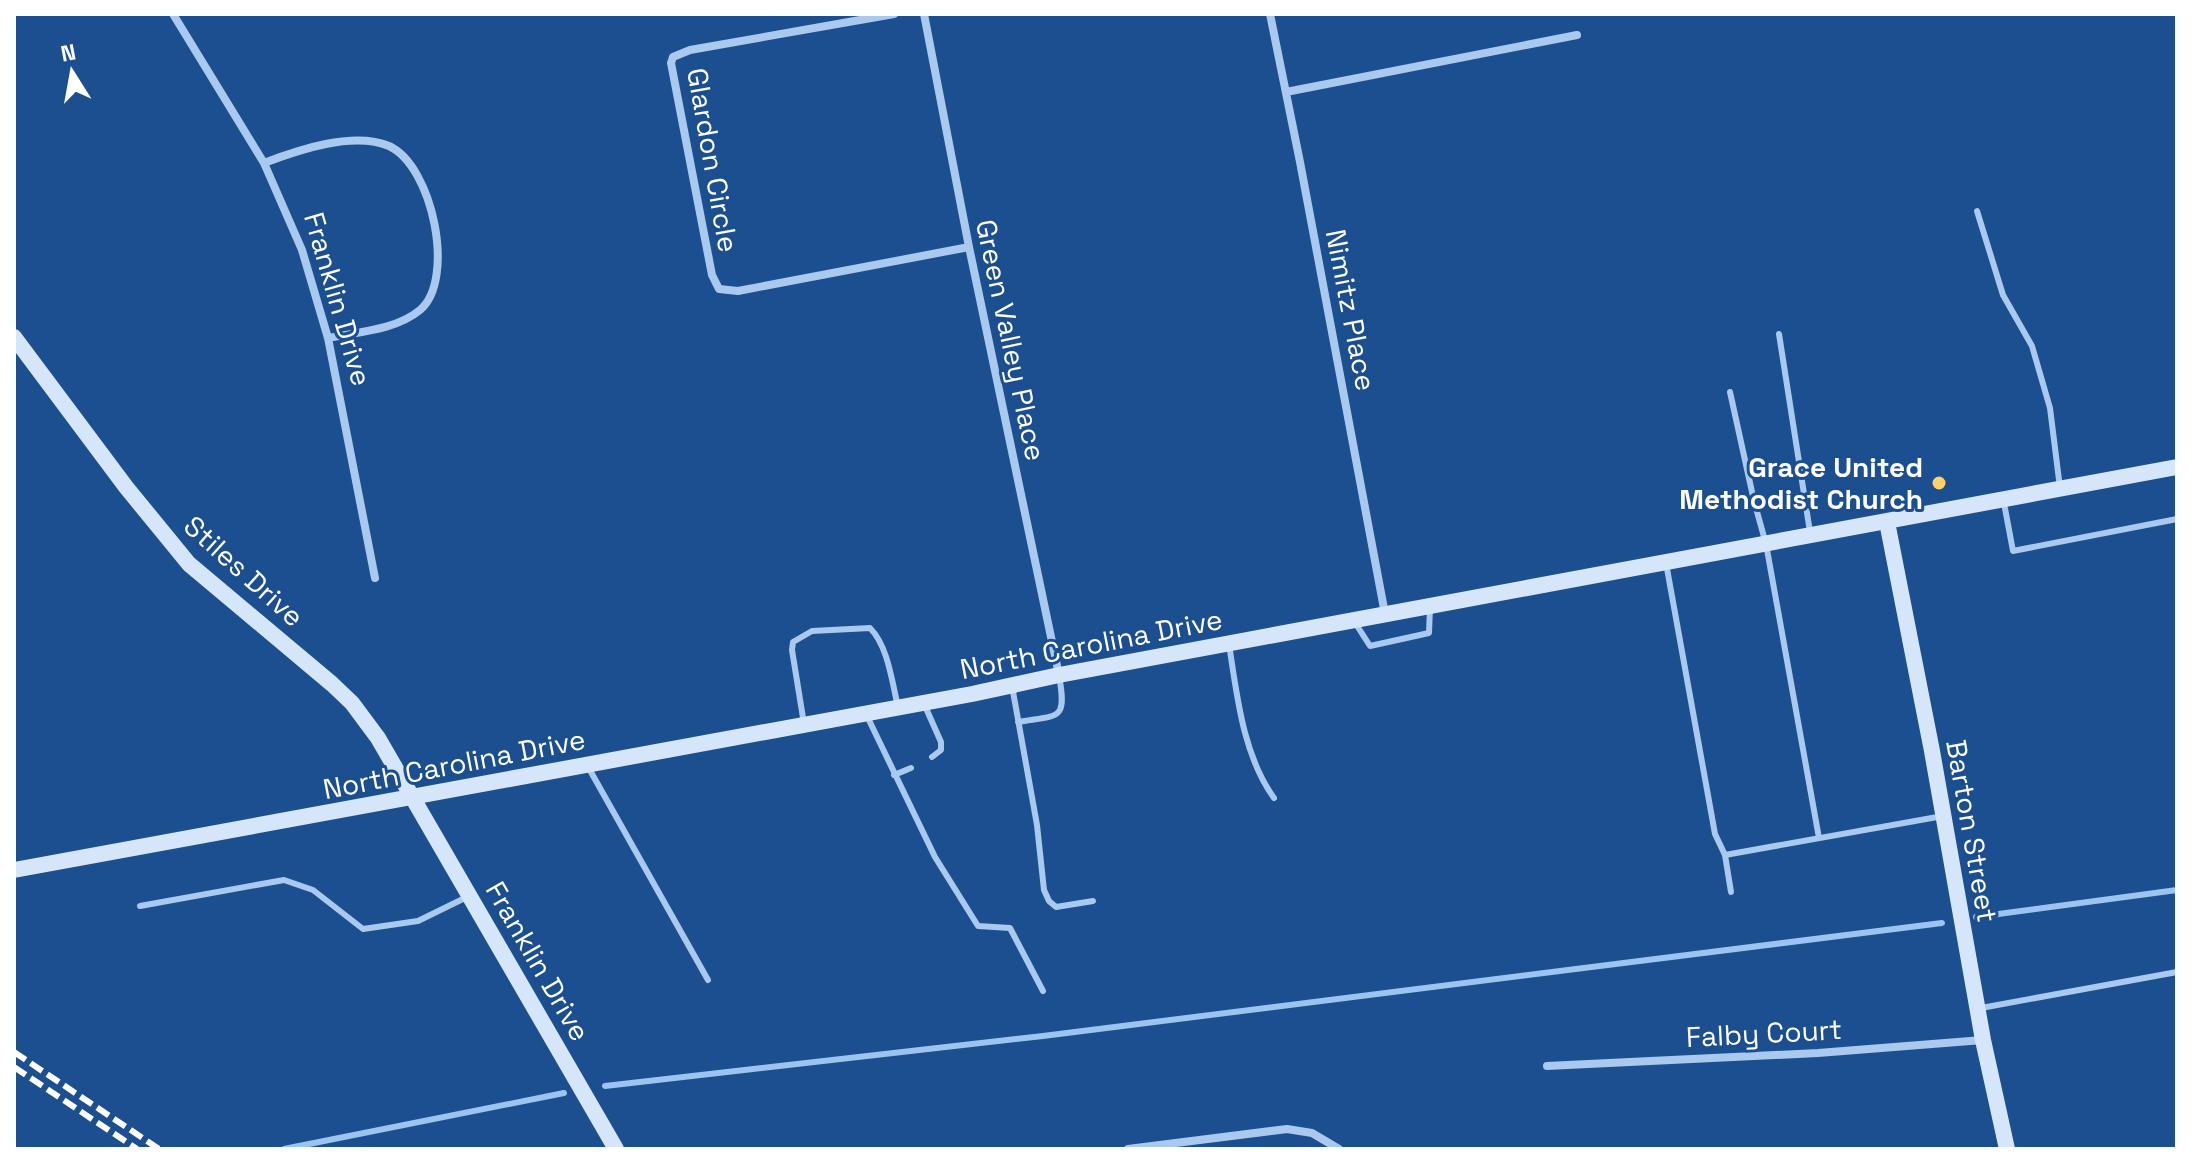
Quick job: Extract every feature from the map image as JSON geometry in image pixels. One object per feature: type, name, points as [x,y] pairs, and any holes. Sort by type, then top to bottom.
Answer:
[{"type":"main road","name":"Stiles Drive","points":[[14,337],[172,546],[212,585],[352,703],[415,798]]},
{"type":"main road","name":"North Carolina Drive","points":[[14,870],[415,798],[2060,488],[2176,471]]},
{"type":"main road","name":"Barton Street","points":[[1887,522],[1983,1040],[2007,1149]]},
{"type":"main road","name":"Franklin Drive","points":[[415,798],[616,1149]]},
{"type":"street","name":"Franklin Drive","points":[[173,14],[264,163],[302,250],[328,338],[375,578]]},
{"type":"street","name":"Glardon Circle","points":[[894,14],[716,45],[673,57],[671,63],[712,275],[719,289],[738,291],[969,247]]},
{"type":"street","name":"Green Valley Place","points":[[924,14],[969,247],[1059,675]]},
{"type":"street","name":"Nimitz Place","points":[[1270,14],[1385,615]]},
{"type":"street","points":[[1286,92],[1577,35]]},
{"type":"street","points":[[264,163],[324,144],[380,143],[393,148],[405,159],[421,177],[429,198],[436,223],[436,268],[433,290],[423,308],[405,320],[328,338]]},
{"type":"street","name":"Falby Court","points":[[1547,1066],[1818,1053],[1983,1040]]},
{"type":"street","points":[[1128,1149],[1287,1129],[1312,1133],[1339,1149]]},
{"type":"lane","points":[[1977,211],[2003,295],[2032,346],[2050,408],[2060,488]]},
{"type":"lane","points":[[1779,334],[1810,536]]},
{"type":"lane","points":[[1730,392],[1766,544],[1819,838]]},
{"type":"lane","points":[[2003,499],[2013,551],[2177,519]]},
{"type":"lane","points":[[1666,562],[1715,834],[1725,855],[1731,892]]},
{"type":"lane","points":[[1354,621],[1370,646],[1401,641],[1429,633],[1430,607]]},
{"type":"lane","points":[[804,724],[792,650],[793,642],[812,631],[870,628],[887,664],[898,707]]},
{"type":"lane","points":[[1229,644],[1252,753],[1261,780],[1274,798]]},
{"type":"lane","points":[[1018,722],[1051,716],[1060,711],[1064,702],[1059,675]]},
{"type":"lane","points":[[1012,686],[1037,825],[1044,890],[1056,907],[1093,901]]},
{"type":"lane","points":[[923,703],[941,742],[941,750],[932,757]]},
{"type":"lane","points":[[865,712],[935,857],[978,926],[1010,928],[1043,991]]},
{"type":"lane","points":[[587,765],[708,980]]},
{"type":"lane","points":[[894,775],[911,768]]},
{"type":"lane","points":[[1725,855],[1943,816]]},
{"type":"lane","points":[[140,906],[284,880],[313,890],[363,929],[418,921],[470,895]]},
{"type":"lane","points":[[1977,1008],[2177,972]]},
{"type":"waterway","points":[[1976,917],[2177,890]]},
{"type":"waterway","points":[[605,1086],[1043,1036],[1942,923]]},
{"type":"waterway","points":[[284,1149],[564,1093]]},
{"type":"railway","points":[[14,1052],[159,1149]]},
{"type":"railway","points":[[14,1067],[137,1149]]},
{"type":"place","name":"Grace United Methodist Church","points":[[1939,483]]}]
